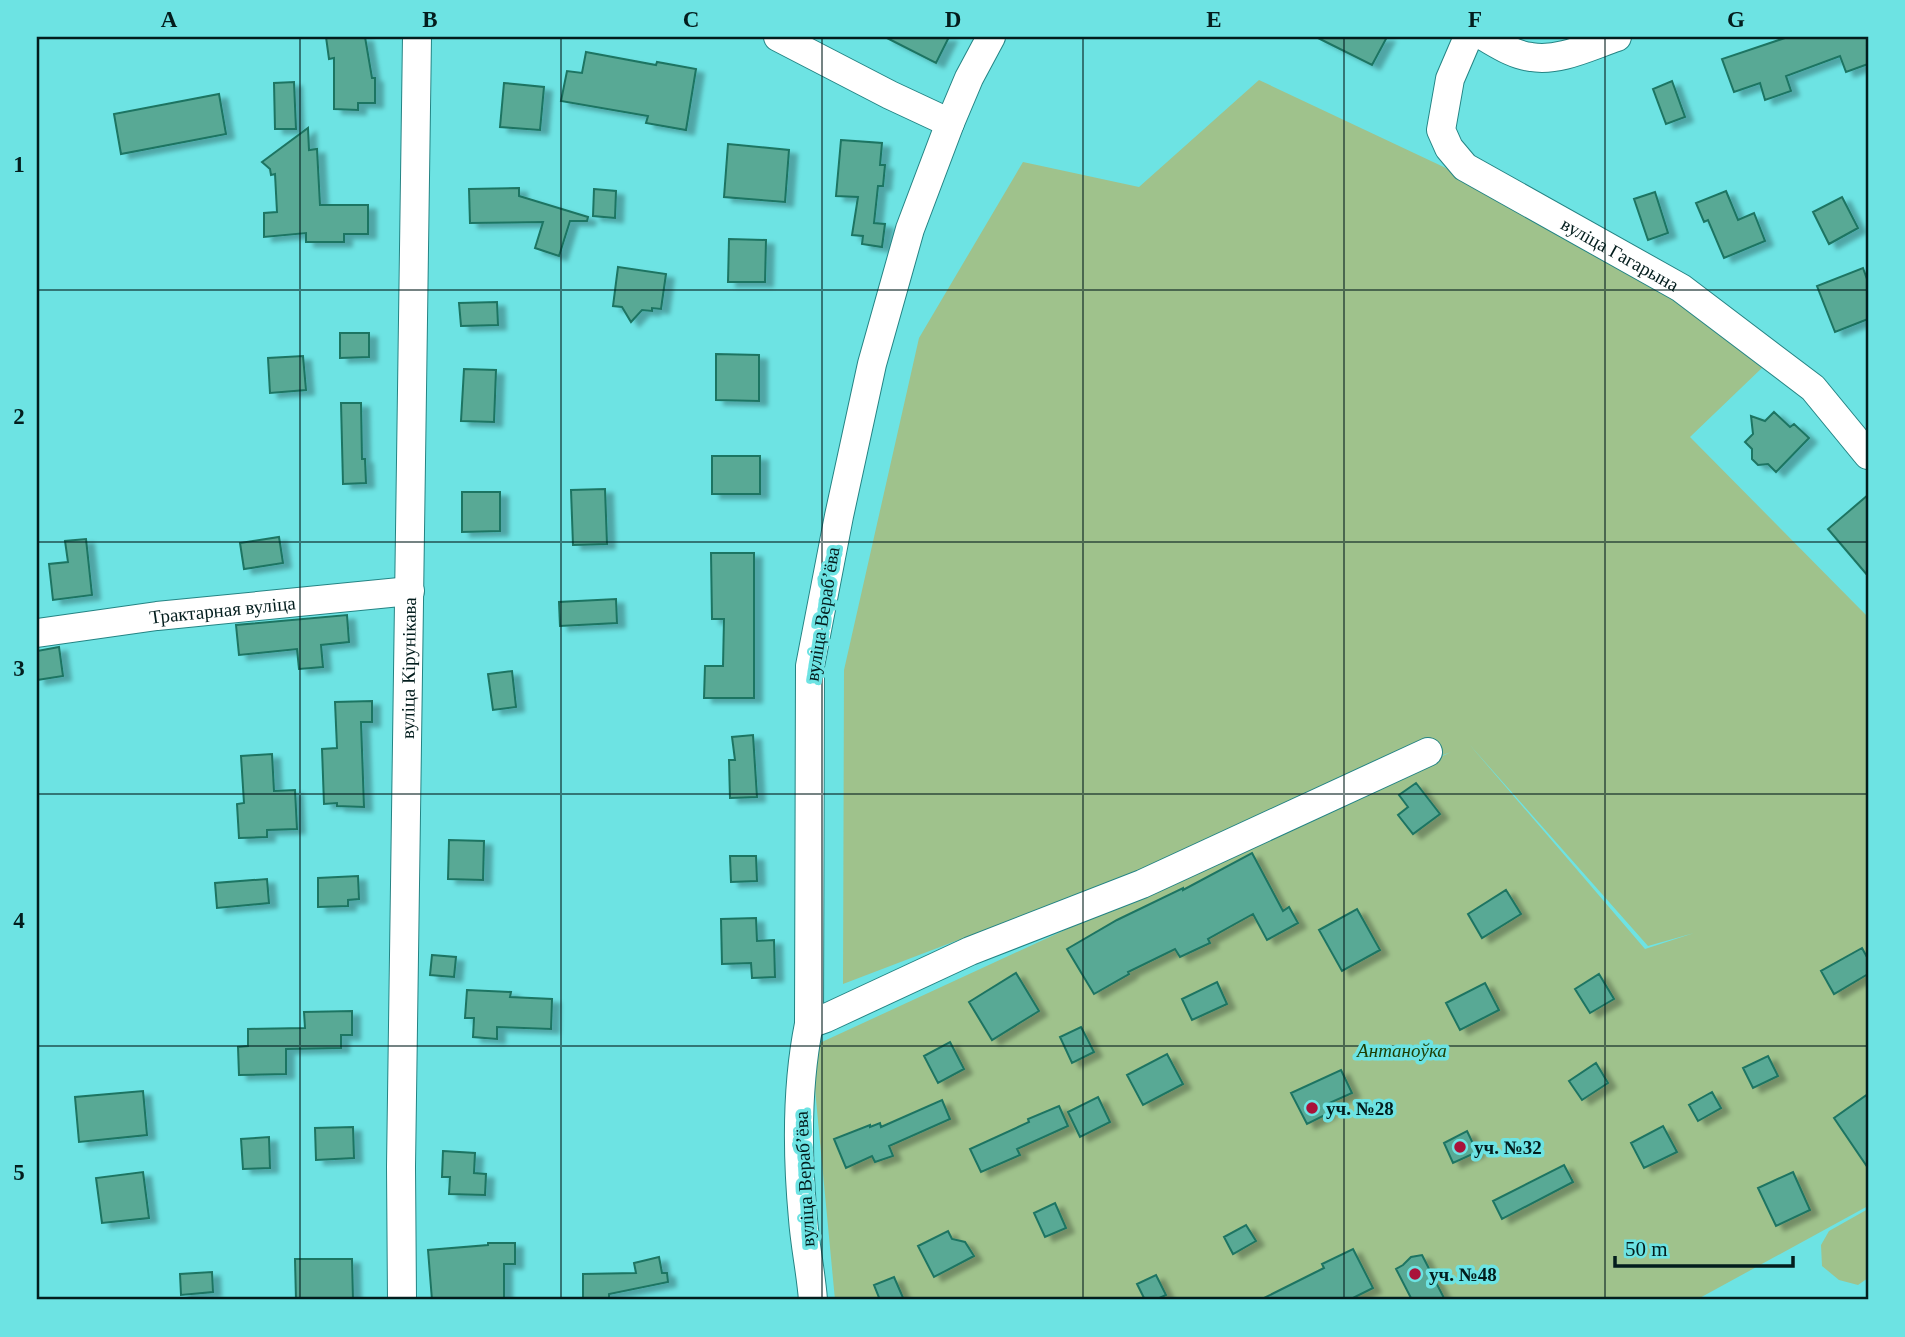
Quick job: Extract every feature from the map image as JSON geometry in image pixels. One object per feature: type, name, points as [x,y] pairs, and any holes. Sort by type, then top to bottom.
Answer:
[{"type":"street","name":"вуліца Кірунікава","points":[[402,1300],[401,1167],[417,37]]},
{"type":"street","points":[[778,37],[950,123]]},
{"type":"street","name":"вуліца Верабʼёва","points":[[813,1300],[803,1222],[798,1132],[800,1081],[808,1024],[810,666],[872,364],[910,229],[950,123],[969,78],[991,37]]},
{"type":"street","name":"вуліца Гагарына","points":[[1468,37],[1450,79],[1441,130],[1449,148],[1465,167],[1681,288],[1813,388],[1868,455]]},
{"type":"street","points":[[1485,37],[1508,50],[1530,57],[1549,58],[1617,37]]},
{"type":"street","name":"Трактарная вуліца","points":[[37,633],[157,616],[410,591]]},
{"type":"street","points":[[808,1024],[970,951],[1142,884],[1427,752]]},
{"type":"green space","name":"Антаноўка","points":[[1259,80],[1448,169],[1673,296],[1764,366],[1690,437],[1868,617],[1868,1206],[1696,1300],[835,1300],[811,1047],[1451,752],[843,984],[844,670],[919,338],[1023,162],[1139,187]],"holes":[[[1469,744],[1648,946],[1694,933],[1645,949]]]},
{"type":"green space","points":[[1868,1209],[1868,1278],[1858,1285],[1839,1280],[1822,1266],[1821,1245],[1829,1231]]},
{"type":"building","points":[[326,37],[365,37],[372,78],[375,78],[375,103],[358,103],[358,110],[334,109],[334,58],[329,59]]},
{"type":"building","points":[[885,37],[949,37],[936,63]]},
{"type":"building","points":[[1316,37],[1387,37],[1372,65]]},
{"type":"building","points":[[1788,37],[1868,37],[1868,64],[1846,72],[1840,56],[1786,76],[1791,91],[1765,100],[1760,83],[1734,92],[1722,59]]},
{"type":"building","points":[[586,52],[656,65],[657,62],[696,69],[686,130],[646,123],[648,116],[561,101],[567,71],[582,73]]},
{"type":"building","points":[[1672,81],[1685,117],[1666,124],[1653,89]]},
{"type":"building","points":[[294,82],[296,129],[275,129],[274,83]]},
{"type":"building","points":[[504,83],[544,87],[540,130],[500,127]]},
{"type":"building","points":[[219,94],[226,134],[121,154],[114,114]]},
{"type":"building","points":[[308,128],[309,150],[317,149],[320,205],[368,205],[368,234],[344,234],[344,242],[306,242],[306,233],[264,237],[264,213],[277,212],[275,174],[271,175],[270,169],[262,162]]},
{"type":"building","points":[[841,140],[882,143],[880,165],[885,165],[883,186],[878,186],[874,223],[885,224],[882,247],[862,244],[863,236],[852,235],[858,197],[836,196]]},
{"type":"building","points":[[728,144],[789,150],[785,202],[724,197]]},
{"type":"building","points":[[519,188],[519,196],[588,217],[587,221],[570,221],[559,256],[535,248],[543,222],[470,223],[469,189]]},
{"type":"building","points":[[594,189],[616,191],[615,218],[593,216]]},
{"type":"building","points":[[1726,191],[1738,220],[1754,213],[1765,241],[1724,258],[1708,220],[1704,222],[1696,203]]},
{"type":"building","points":[[1655,192],[1668,233],[1648,240],[1634,199]]},
{"type":"building","points":[[1842,197],[1858,228],[1829,244],[1813,212]]},
{"type":"building","points":[[729,239],[766,240],[765,282],[728,282]]},
{"type":"building","points":[[618,267],[666,274],[661,309],[642,310],[631,322],[622,307],[613,306]]},
{"type":"building","points":[[1863,268],[1868,282],[1868,319],[1835,332],[1817,286]]},
{"type":"building","points":[[497,302],[498,325],[461,326],[459,303]]},
{"type":"building","points":[[340,333],[369,333],[369,357],[340,358]]},
{"type":"building","points":[[716,354],[759,355],[759,401],[716,400]]},
{"type":"building","points":[[303,356],[306,390],[270,393],[268,358]]},
{"type":"building","points":[[464,369],[496,370],[494,422],[461,421]]},
{"type":"building","points":[[341,403],[361,403],[362,459],[365,459],[366,483],[343,484]]},
{"type":"building","points":[[1774,412],[1790,427],[1794,424],[1809,438],[1776,472],[1768,464],[1758,465],[1752,459],[1752,449],[1745,442],[1753,434],[1751,416],[1765,421]]},
{"type":"building","points":[[712,456],[760,456],[760,494],[712,494]]},
{"type":"building","points":[[605,489],[607,544],[573,545],[571,490]]},
{"type":"building","points":[[462,492],[500,492],[500,531],[462,532]]},
{"type":"building","points":[[1868,495],[1868,576],[1828,529]]},
{"type":"building","points":[[279,537],[283,563],[244,569],[240,543]]},
{"type":"building","points":[[86,539],[92,595],[53,600],[49,564],[68,562],[65,541]]},
{"type":"building","points":[[711,553],[754,553],[754,698],[704,698],[705,666],[723,666],[724,619],[712,619]]},
{"type":"building","points":[[616,599],[617,623],[560,626],[559,602]]},
{"type":"building","points":[[347,615],[349,642],[321,645],[323,667],[299,669],[297,649],[239,655],[236,625]]},
{"type":"building","points":[[59,647],[63,676],[37,680],[37,651]]},
{"type":"building","points":[[512,671],[516,707],[493,710],[488,674]]},
{"type":"building","points":[[372,701],[372,722],[361,722],[364,807],[324,804],[322,749],[337,748],[335,702]]},
{"type":"building","points":[[753,735],[757,797],[730,798],[729,760],[735,760],[732,737]]},
{"type":"building","points":[[272,754],[274,791],[295,790],[297,829],[267,830],[267,837],[239,838],[237,804],[244,803],[241,756]]},
{"type":"building","points":[[1416,783],[1440,814],[1413,834],[1398,815],[1408,807],[1399,795]]},
{"type":"building","points":[[449,840],[484,841],[483,880],[448,879]]},
{"type":"building","points":[[1252,853],[1283,911],[1289,907],[1298,923],[1267,940],[1253,914],[1208,939],[1210,943],[1180,957],[1175,949],[1128,972],[1129,974],[1094,994],[1067,949],[1117,920],[1183,890]]},
{"type":"building","points":[[730,856],[756,856],[757,881],[731,882]]},
{"type":"building","points":[[358,876],[359,899],[348,900],[348,906],[318,907],[318,878]]},
{"type":"building","points":[[267,879],[269,903],[217,908],[215,883]]},
{"type":"building","points":[[1506,890],[1521,914],[1482,938],[1468,914]]},
{"type":"building","points":[[1357,909],[1380,950],[1342,971],[1319,930]]},
{"type":"building","points":[[756,918],[757,941],[774,940],[775,977],[752,978],[751,963],[722,964],[721,919]]},
{"type":"building","points":[[1862,948],[1868,959],[1868,974],[1834,994],[1821,971]]},
{"type":"building","points":[[432,955],[456,957],[454,977],[430,975]]},
{"type":"building","points":[[1016,973],[1039,1011],[992,1040],[969,1002]]},
{"type":"building","points":[[1599,974],[1614,999],[1590,1013],[1575,989]]},
{"type":"building","points":[[1217,982],[1227,1004],[1192,1020],[1182,999]]},
{"type":"building","points":[[1485,983],[1499,1010],[1460,1030],[1446,1003]]},
{"type":"building","points":[[467,990],[511,992],[510,997],[552,999],[551,1029],[497,1027],[497,1039],[473,1037],[474,1018],[465,1018]]},
{"type":"building","points":[[352,1011],[352,1035],[341,1035],[341,1048],[286,1049],[286,1074],[239,1075],[238,1047],[248,1046],[248,1029],[305,1028],[304,1012]]},
{"type":"building","points":[[1081,1027],[1094,1052],[1072,1063],[1060,1037]]},
{"type":"building","points":[[950,1042],[964,1069],[938,1083],[924,1056]]},
{"type":"building","points":[[1167,1054],[1183,1084],[1143,1105],[1127,1075]]},
{"type":"building","points":[[1768,1056],[1778,1076],[1753,1088],[1743,1068]]},
{"type":"building","points":[[1596,1063],[1608,1083],[1582,1100],[1569,1081]]},
{"type":"building","points":[[1341,1070],[1352,1093],[1325,1105],[1329,1113],[1307,1124],[1291,1093]]},
{"type":"building","points":[[143,1091],[147,1135],[79,1142],[75,1097]]},
{"type":"building","points":[[1712,1092],[1721,1108],[1698,1121],[1689,1105]]},
{"type":"building","points":[[1868,1094],[1868,1168],[1834,1118]]},
{"type":"building","points":[[1098,1097],[1110,1122],[1080,1137],[1068,1112]]},
{"type":"building","points":[[942,1100],[950,1119],[889,1146],[893,1156],[875,1162],[872,1156],[846,1168],[834,1139],[870,1125],[880,1123],[881,1127]]},
{"type":"building","points":[[1059,1106],[1068,1126],[1017,1149],[1020,1155],[981,1172],[970,1149]]},
{"type":"building","points":[[1663,1126],[1677,1152],[1644,1168],[1631,1143]]},
{"type":"building","points":[[353,1127],[354,1158],[316,1160],[315,1128]]},
{"type":"building","name":"уч. №32","points":[[1467,1131],[1477,1152],[1453,1163],[1444,1143]]},
{"type":"building","points":[[269,1137],[270,1168],[243,1169],[241,1139]]},
{"type":"building","points":[[443,1151],[475,1153],[474,1173],[486,1174],[485,1195],[449,1194],[450,1177],[442,1177]]},
{"type":"building","points":[[1564,1165],[1573,1182],[1502,1219],[1493,1201]]},
{"type":"building","points":[[143,1172],[149,1218],[102,1223],[96,1178]]},
{"type":"building","points":[[1793,1172],[1810,1210],[1776,1226],[1758,1188]]},
{"type":"building","points":[[1055,1203],[1066,1228],[1045,1237],[1034,1213]]},
{"type":"building","points":[[1246,1225],[1256,1241],[1233,1254],[1224,1237]]},
{"type":"building","points":[[948,1231],[952,1239],[965,1242],[974,1256],[934,1277],[918,1246]]},
{"type":"building","points":[[488,1243],[515,1243],[515,1264],[504,1264],[504,1300],[432,1300],[428,1250]]},
{"type":"building","points":[[1353,1249],[1373,1288],[1349,1300],[1260,1300],[1324,1268],[1322,1264]]},
{"type":"building","name":"уч. №48","points":[[1422,1255],[1445,1300],[1412,1300],[1396,1269],[1411,1257]]},
{"type":"building","points":[[659,1257],[662,1273],[667,1273],[668,1282],[609,1294],[609,1298],[583,1298],[583,1274],[636,1273],[634,1263]]},
{"type":"building","points":[[295,1259],[352,1259],[353,1300],[296,1300]]},
{"type":"building","points":[[212,1272],[213,1292],[181,1295],[180,1274]]},
{"type":"building","points":[[1156,1275],[1166,1295],[1155,1300],[1145,1300],[1137,1284]]},
{"type":"building","points":[[894,1277],[904,1300],[880,1300],[874,1285]]},
{"type":"place","name":"уч. №28","points":[[1312,1108]]},
{"type":"place","name":"уч. №32","points":[[1460,1147]]},
{"type":"place","name":"уч. №48","points":[[1415,1274]]}]
